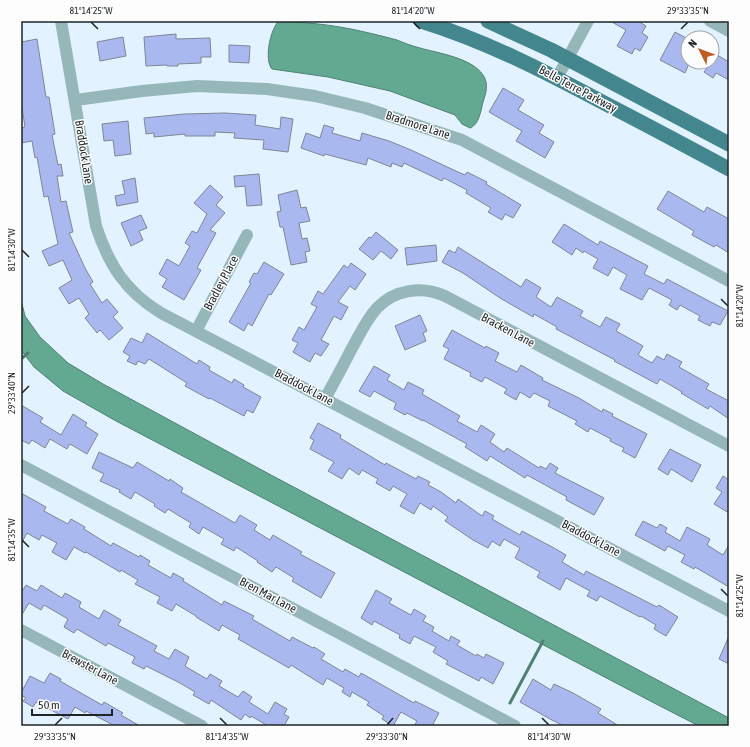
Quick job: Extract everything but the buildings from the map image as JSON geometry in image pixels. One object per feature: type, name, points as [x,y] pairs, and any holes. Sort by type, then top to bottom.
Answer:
[{"type":"main road","name":"Belle Terre Parkway","points":[[421,21],[519,58],[729,169]]},
{"type":"main road","name":"Belle Terre Parkway","points":[[488,21],[522,36],[729,144]]},
{"type":"street","name":"Braddock Lane","points":[[61,21],[76,100],[96,226],[109,260],[127,286],[161,313],[196,332],[729,611]]},
{"type":"street","points":[[558,78],[588,21]]},
{"type":"street","points":[[710,21],[729,31]]},
{"type":"street","name":"Bradmore Lane","points":[[76,100],[142,91],[196,86],[267,89],[315,96],[365,108],[462,140],[729,281]]},
{"type":"street","name":"Bradley Place","points":[[196,332],[247,235]]},
{"type":"street","name":"Bracken Lane","points":[[325,399],[363,328],[383,302],[400,294],[411,291],[430,291],[445,296],[729,446]]},
{"type":"street","name":"Bren Mar Lane","points":[[21,465],[515,726]]},
{"type":"street","name":"Brewster Lane","points":[[21,630],[202,726]]},
{"type":"shaded area","points":[[279,21],[341,27],[397,40],[454,57],[471,64],[483,75],[486,82],[485,95],[478,121],[470,128],[462,124],[455,115],[390,91],[328,77],[272,69],[268,59],[269,45],[273,31]]},
{"type":"shaded area","points":[[21,300],[25,316],[40,337],[68,363],[103,384],[271,475],[729,718],[729,726],[699,726],[116,421],[63,391],[34,367],[21,350]]},
{"type":"waterway","points":[[21,359],[28,353]]},
{"type":"waterway","points":[[510,703],[543,641]]}]
